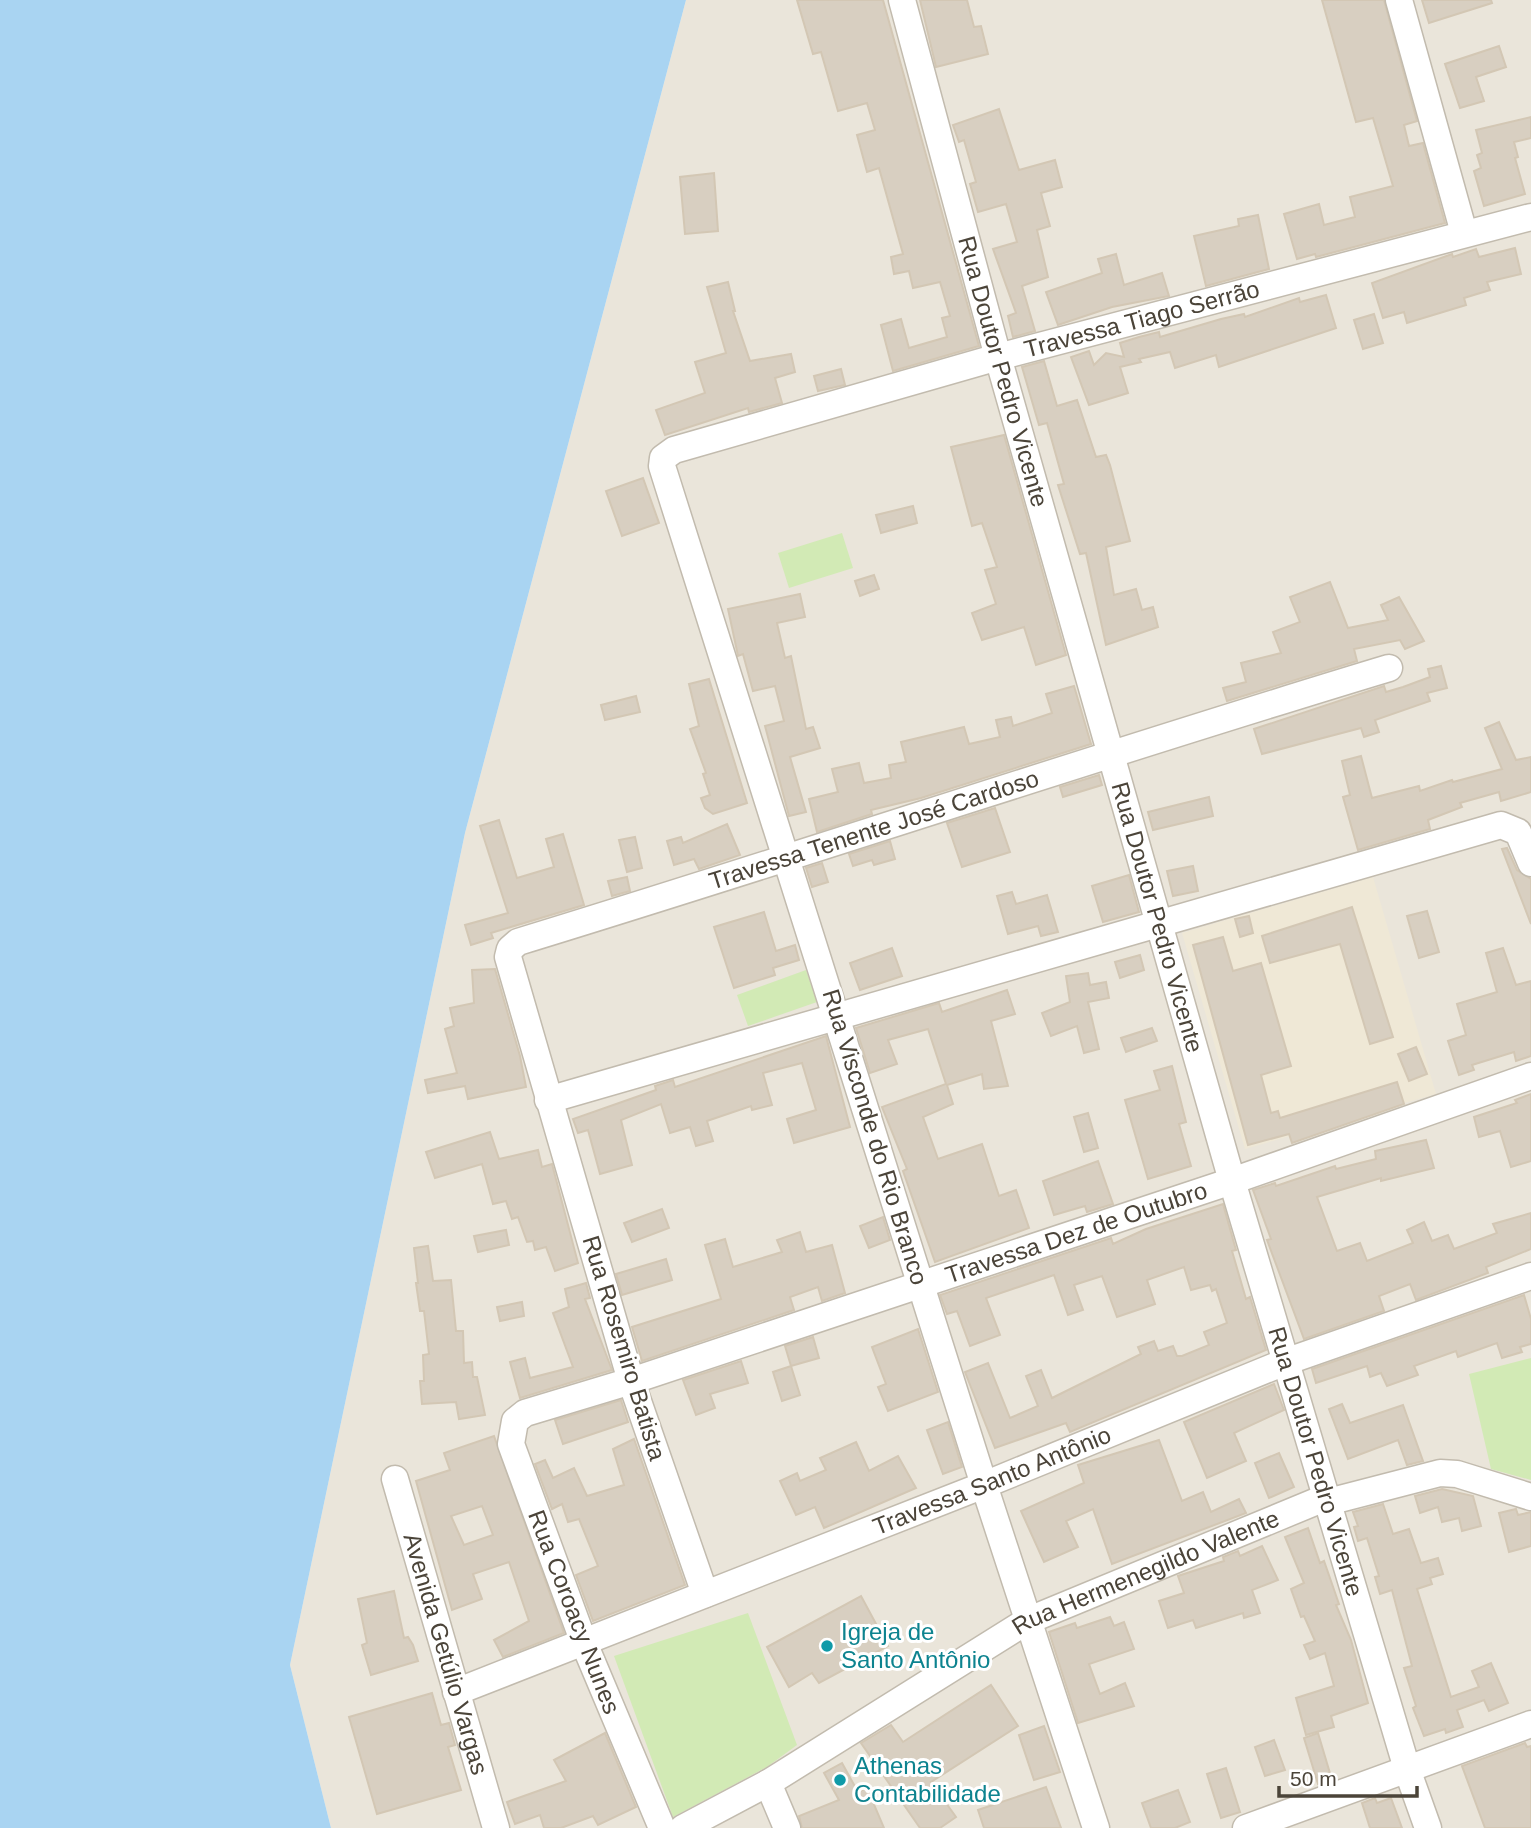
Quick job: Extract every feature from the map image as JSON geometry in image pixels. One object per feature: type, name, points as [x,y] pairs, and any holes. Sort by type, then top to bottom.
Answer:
[{"type":"street","name":"Rua Doutor Pedro Vicente","points":[[902,0],[998,357],[1232,1181],[1408,1772],[1429,1828]]},
{"type":"street","points":[[1399,0],[1464,233]]},
{"type":"street","name":"Travessa Tiago Serrão","points":[[674,450],[998,357],[1531,217]]},
{"type":"street","name":"Rua Visconde do Rio Branco","points":[[674,450],[663,458],[662,467],[1027,1621],[1096,1828]]},
{"type":"street","name":"Travessa Tenente José Cardoso","points":[[548,1100],[508,957],[510,949],[518,942],[786,861],[1111,752],[1389,668]]},
{"type":"street","points":[[548,1100],[1501,825],[1518,832],[1531,863]]},
{"type":"street","name":"Travessa Dez de Outubro","points":[[540,1406],[631,1381],[920,1285],[1232,1181],[1531,1076]]},
{"type":"street","name":"Rua Rosemiro Batista","points":[[548,1100],[631,1381],[705,1594]]},
{"type":"street","name":"Travessa Santo Antônio","points":[[456,1692],[984,1485],[1285,1362],[1531,1276]]},
{"type":"street","name":"Rua Coroacy Nunes","points":[[540,1406],[515,1421],[511,1444],[584,1643],[662,1828]]},
{"type":"street","name":"Rua Hermenegildo Valente","points":[[683,1828],[768,1783],[1027,1621],[1327,1500],[1440,1473],[1457,1474],[1531,1497]]},
{"type":"street","name":"Avenida Getúlio Vargas","points":[[395,1479],[496,1828]]},
{"type":"street","points":[[1246,1828],[1408,1772],[1531,1724]]},
{"type":"street","points":[[768,1783],[786,1828]]},
{"type":"shaded area","points":[[686,0],[1531,0],[1531,1828],[331,1828],[290,1665],[465,833]]},
{"type":"shaded area","points":[[1373,877],[1436,1094],[1245,1149],[1182,933]]},
{"type":"green space","points":[[842,533],[853,568],[789,588],[778,553]]},
{"type":"green space","points":[[806,970],[817,1002],[748,1026],[737,995]]},
{"type":"green space","points":[[1531,1358],[1531,1480],[1491,1469],[1469,1374]]},
{"type":"green space","points":[[748,1613],[797,1745],[767,1767],[673,1817],[614,1656]]},
{"type":"water","points":[[0,0],[686,0],[465,833],[290,1665],[331,1828],[0,1828]]},
{"type":"building","points":[[797,0],[883,0],[979,346],[893,371],[881,325],[901,319],[909,348],[947,337],[942,318],[950,316],[940,282],[913,288],[909,271],[894,274],[891,257],[903,254],[879,168],[867,172],[857,135],[875,130],[867,103],[838,111],[821,52],[813,54]]},
{"type":"building","points":[[920,0],[967,0],[974,27],[981,26],[988,54],[936,67]]},
{"type":"building","points":[[1322,0],[1384,0],[1417,121],[1404,125],[1409,146],[1423,143],[1445,223],[1316,257],[1315,254],[1297,259],[1284,214],[1319,204],[1324,225],[1355,217],[1350,197],[1393,186],[1373,118],[1356,122]]},
{"type":"building","points":[[1422,0],[1491,0],[1492,3],[1429,23]]},
{"type":"building","points":[[1499,46],[1506,67],[1476,77],[1484,101],[1460,108],[1445,64]]},
{"type":"building","points":[[999,109],[1019,170],[1055,160],[1062,187],[1041,193],[1050,226],[1037,230],[1048,277],[1022,286],[1035,331],[1013,337],[1008,316],[1016,313],[993,249],[1017,242],[1006,204],[978,212],[970,184],[976,182],[964,140],[959,142],[953,125]]},
{"type":"building","points":[[1531,117],[1531,138],[1514,142],[1518,157],[1515,158],[1525,194],[1484,206],[1474,171],[1481,168],[1477,155],[1482,153],[1476,130]]},
{"type":"building","points":[[714,173],[718,231],[685,234],[680,177]]},
{"type":"building","points":[[1258,215],[1269,269],[1206,286],[1194,236],[1239,226],[1238,219]]},
{"type":"building","points":[[1515,248],[1521,274],[1487,282],[1490,290],[1464,298],[1466,305],[1407,323],[1404,312],[1383,318],[1372,283],[1452,254],[1453,257],[1476,249],[1479,257]]},
{"type":"building","points":[[1116,254],[1124,285],[1162,273],[1169,296],[1112,307],[1058,325],[1046,292],[1102,273],[1098,259]]},
{"type":"building","points":[[728,282],[733,311],[750,361],[791,354],[795,372],[775,378],[782,403],[749,412],[748,408],[665,435],[656,410],[705,393],[695,362],[726,353],[707,287]]},
{"type":"building","points":[[1326,295],[1336,328],[1219,367],[1216,355],[1175,368],[1170,352],[1139,359],[1141,362],[1120,367],[1128,393],[1089,405],[1071,357],[1089,351],[1094,365],[1106,353],[1124,357],[1120,343],[1139,337],[1159,332],[1160,337],[1221,319],[1244,314],[1245,317],[1299,298],[1300,302]]},
{"type":"building","points":[[1374,314],[1383,343],[1363,349],[1354,320]]},
{"type":"building","points":[[1044,361],[1057,406],[1077,400],[1096,457],[1106,455],[1110,465],[1130,541],[1106,547],[1114,595],[1136,589],[1142,610],[1153,607],[1158,627],[1106,645],[1086,553],[1080,554],[1058,485],[1064,484],[1047,423],[1039,425],[1022,367]]},
{"type":"building","points":[[841,369],[845,385],[818,391],[814,376]]},
{"type":"building","points":[[1004,435],[1066,655],[1036,665],[1024,627],[982,640],[972,613],[996,604],[985,570],[997,567],[982,523],[972,526],[951,447]]},
{"type":"building","points":[[643,478],[659,523],[622,536],[606,491]]},
{"type":"building","points":[[913,506],[917,523],[881,533],[876,515]]},
{"type":"building","points":[[874,575],[879,589],[860,596],[855,581]]},
{"type":"building","points":[[1330,582],[1348,628],[1388,620],[1381,605],[1399,597],[1424,641],[1405,649],[1400,640],[1354,649],[1357,661],[1227,701],[1223,688],[1246,682],[1241,663],[1281,653],[1273,632],[1300,622],[1290,597]]},
{"type":"building","points":[[800,594],[805,617],[777,623],[785,658],[791,656],[806,729],[813,727],[820,748],[790,757],[806,812],[789,816],[765,726],[784,721],[775,686],[753,691],[743,654],[738,656],[728,609]]},
{"type":"building","points":[[1441,666],[1447,688],[1427,693],[1430,701],[1375,720],[1379,732],[1364,737],[1361,728],[1262,754],[1254,729],[1384,686],[1386,692],[1403,687],[1430,677],[1428,669]]},
{"type":"building","points":[[709,679],[747,803],[713,814],[705,808],[701,798],[710,795],[703,774],[706,773],[690,729],[699,726],[689,684]]},
{"type":"building","points":[[1074,686],[1091,744],[921,798],[871,810],[872,814],[817,832],[809,799],[838,792],[832,769],[859,763],[864,783],[891,778],[889,765],[906,762],[901,742],[964,727],[969,744],[1000,737],[996,720],[1011,717],[1013,726],[1052,713],[1046,694]]},
{"type":"building","points":[[636,696],[640,712],[605,720],[601,705]]},
{"type":"building","points":[[1499,722],[1516,760],[1531,757],[1531,792],[1501,801],[1499,792],[1460,803],[1462,807],[1428,820],[1430,829],[1358,850],[1343,797],[1350,795],[1342,761],[1361,756],[1372,798],[1419,786],[1420,791],[1452,780],[1453,782],[1502,769],[1485,728]]},
{"type":"building","points":[[1099,775],[1102,785],[1063,797],[1060,787]]},
{"type":"building","points":[[1209,797],[1213,816],[1153,830],[1148,812]]},
{"type":"building","points":[[995,808],[1010,852],[962,867],[947,823]]},
{"type":"building","points":[[499,820],[517,878],[554,867],[546,839],[563,834],[584,905],[491,933],[493,938],[471,945],[465,925],[508,913],[480,826]]},
{"type":"building","points":[[727,824],[740,855],[699,869],[694,859],[674,865],[667,841],[681,837],[683,843]]},
{"type":"building","points":[[635,837],[642,868],[627,872],[619,840]]},
{"type":"building","points":[[890,841],[895,859],[874,865],[872,860],[853,866],[849,854]]},
{"type":"building","points":[[1507,848],[1517,870],[1531,879],[1531,924],[1502,849]]},
{"type":"building","points":[[822,863],[828,882],[812,887],[806,868]]},
{"type":"building","points":[[1193,866],[1198,891],[1173,896],[1167,871]]},
{"type":"building","points":[[1129,875],[1139,912],[1103,922],[1092,886]]},
{"type":"building","points":[[627,877],[630,891],[612,896],[608,881]]},
{"type":"building","points":[[1012,892],[1016,904],[1047,895],[1058,932],[1041,936],[1038,926],[1008,934],[997,896]]},
{"type":"building","points":[[1352,907],[1393,1037],[1370,1044],[1340,944],[1270,963],[1262,936]]},
{"type":"building","points":[[1427,911],[1439,952],[1419,958],[1407,916]]},
{"type":"building","points":[[764,912],[776,951],[795,945],[799,960],[773,968],[775,975],[734,988],[714,927]]},
{"type":"building","points":[[1249,916],[1253,933],[1240,937],[1235,919]]},
{"type":"building","points":[[1223,937],[1233,971],[1261,963],[1291,1066],[1261,1075],[1271,1113],[1278,1111],[1280,1118],[1397,1082],[1404,1104],[1292,1143],[1289,1134],[1248,1145],[1193,945]]},
{"type":"building","points":[[892,948],[902,976],[860,990],[850,963]]},
{"type":"building","points":[[1503,948],[1516,985],[1531,981],[1531,1056],[1516,1061],[1514,1052],[1472,1065],[1474,1070],[1459,1075],[1448,1041],[1466,1035],[1457,1004],[1497,992],[1486,953]]},
{"type":"building","points":[[1140,955],[1144,970],[1120,978],[1115,962]]},
{"type":"building","points":[[495,969],[526,1087],[468,1099],[465,1086],[428,1093],[425,1080],[457,1073],[445,1029],[454,1026],[450,1008],[474,1003],[472,970]]},
{"type":"building","points":[[1088,973],[1090,985],[1106,982],[1109,998],[1088,1002],[1099,1049],[1084,1053],[1077,1026],[1051,1036],[1042,1013],[1070,1002],[1066,976]]},
{"type":"building","points":[[1007,990],[1015,1014],[991,1021],[1008,1086],[984,1089],[982,1074],[947,1085],[953,1104],[923,1117],[938,1159],[982,1144],[999,1196],[1016,1190],[1029,1228],[935,1262],[903,1171],[907,1169],[882,1107],[946,1084],[928,1029],[888,1040],[897,1064],[870,1073],[856,1028],[939,1003],[942,1012]]},
{"type":"building","points":[[1152,1028],[1157,1041],[1126,1052],[1121,1038]]},
{"type":"building","points":[[826,1036],[850,1127],[794,1143],[787,1119],[816,1110],[802,1063],[763,1073],[772,1105],[752,1110],[751,1106],[707,1121],[713,1141],[696,1146],[690,1127],[670,1133],[661,1104],[621,1120],[632,1165],[600,1174],[588,1130],[578,1133],[573,1119],[656,1090],[655,1086],[673,1080],[675,1087]]},
{"type":"building","points":[[1416,1047],[1427,1074],[1409,1081],[1398,1054]]},
{"type":"building","points":[[1172,1066],[1186,1122],[1179,1124],[1191,1166],[1148,1179],[1125,1100],[1160,1090],[1154,1071]]},
{"type":"building","points":[[1531,1094],[1531,1161],[1511,1167],[1500,1131],[1479,1137],[1474,1117],[1517,1103],[1515,1100]]},
{"type":"building","points":[[1088,1113],[1098,1148],[1084,1152],[1074,1117]]},
{"type":"building","points":[[490,1132],[499,1159],[538,1150],[542,1167],[552,1164],[578,1263],[555,1271],[546,1247],[535,1250],[533,1241],[527,1242],[518,1217],[512,1219],[506,1201],[493,1204],[482,1164],[435,1178],[426,1152]]},
{"type":"building","points":[[1426,1140],[1434,1168],[1381,1181],[1381,1178],[1317,1197],[1337,1251],[1360,1243],[1367,1261],[1413,1243],[1407,1230],[1424,1222],[1432,1241],[1448,1235],[1454,1249],[1497,1233],[1493,1224],[1531,1213],[1531,1249],[1486,1267],[1488,1273],[1416,1300],[1410,1284],[1379,1296],[1384,1311],[1304,1339],[1267,1240],[1271,1239],[1253,1190],[1275,1183],[1276,1186],[1335,1166],[1336,1169],[1376,1159],[1375,1151]]},
{"type":"building","points":[[1098,1161],[1113,1204],[1087,1212],[1085,1206],[1054,1215],[1043,1181]]},
{"type":"building","points":[[1223,1204],[1236,1250],[1232,1251],[1246,1299],[1250,1297],[1266,1350],[1070,1432],[1066,1423],[995,1448],[965,1372],[988,1363],[1010,1418],[1038,1406],[1026,1376],[1041,1370],[1052,1398],[1141,1354],[1138,1347],[1154,1341],[1158,1351],[1173,1346],[1177,1356],[1209,1345],[1204,1332],[1227,1323],[1216,1289],[1212,1291],[1210,1285],[1191,1290],[1184,1267],[1147,1280],[1155,1304],[1117,1317],[1102,1276],[1074,1285],[1083,1310],[1068,1315],[1054,1275],[986,1298],[1000,1335],[970,1346],[957,1311],[947,1314],[940,1295],[1111,1238],[1113,1244],[1146,1229]]},
{"type":"building","points":[[662,1209],[669,1228],[632,1242],[624,1223]]},
{"type":"building","points":[[883,1217],[890,1240],[869,1248],[860,1226]]},
{"type":"building","points":[[506,1230],[509,1245],[478,1252],[474,1236]]},
{"type":"building","points":[[800,1232],[806,1252],[832,1245],[845,1293],[822,1301],[818,1287],[790,1297],[794,1310],[642,1361],[632,1327],[721,1299],[705,1245],[725,1239],[733,1267],[782,1252],[777,1240]]},
{"type":"building","points":[[428,1246],[433,1281],[451,1280],[456,1331],[463,1331],[464,1363],[472,1362],[473,1377],[477,1377],[485,1415],[459,1419],[456,1402],[422,1404],[420,1381],[424,1381],[423,1355],[429,1354],[424,1311],[420,1311],[416,1283],[414,1248]]},
{"type":"building","points":[[666,1259],[672,1280],[622,1295],[616,1274]]},
{"type":"building","points":[[586,1283],[590,1298],[585,1299],[612,1370],[520,1398],[510,1362],[525,1358],[530,1378],[573,1367],[553,1313],[569,1307],[565,1289]]},
{"type":"building","points":[[1524,1295],[1531,1319],[1531,1344],[1520,1347],[1522,1352],[1502,1358],[1497,1343],[1458,1357],[1456,1351],[1414,1366],[1418,1375],[1387,1386],[1381,1373],[1370,1377],[1367,1366],[1316,1383],[1312,1369]]},
{"type":"building","points":[[522,1302],[524,1316],[500,1321],[497,1307]]},
{"type":"building","points":[[918,1329],[938,1392],[888,1411],[878,1387],[886,1384],[872,1347]]},
{"type":"building","points":[[813,1337],[819,1358],[791,1366],[785,1346]]},
{"type":"building","points":[[741,1361],[748,1383],[710,1394],[715,1408],[696,1415],[683,1380]]},
{"type":"building","points":[[791,1366],[800,1395],[782,1401],[773,1372]]},
{"type":"building","points":[[1274,1384],[1284,1410],[1234,1433],[1246,1461],[1207,1478],[1184,1422]]},
{"type":"building","points":[[621,1400],[628,1422],[563,1444],[555,1420]]},
{"type":"building","points":[[1342,1404],[1350,1423],[1403,1405],[1423,1461],[1407,1465],[1398,1440],[1348,1459],[1329,1409]]},
{"type":"building","points":[[948,1422],[962,1467],[943,1474],[927,1430]]},
{"type":"building","points":[[494,1436],[564,1633],[503,1657],[494,1640],[529,1621],[509,1562],[473,1574],[482,1599],[452,1610],[416,1481],[450,1470],[444,1453]],"holes":[[[482,1506],[493,1535],[464,1545],[451,1516]]]},
{"type":"building","points":[[634,1439],[685,1585],[593,1621],[576,1575],[598,1566],[579,1519],[568,1522],[562,1504],[552,1509],[535,1464],[545,1460],[553,1478],[574,1468],[587,1496],[624,1485],[613,1449]]},
{"type":"building","points":[[1159,1440],[1182,1501],[1203,1492],[1211,1512],[1239,1499],[1246,1513],[1112,1564],[1093,1509],[1066,1521],[1078,1547],[1044,1562],[1021,1511],[1084,1483],[1078,1465]]},
{"type":"building","points":[[856,1442],[869,1471],[898,1456],[916,1488],[824,1528],[815,1507],[796,1515],[780,1481],[797,1473],[800,1481],[826,1470],[820,1458]]},
{"type":"building","points":[[1279,1453],[1294,1487],[1269,1498],[1255,1463]]},
{"type":"building","points":[[1442,1489],[1473,1496],[1481,1526],[1462,1531],[1459,1518],[1442,1522],[1438,1507],[1420,1513],[1415,1496]]},
{"type":"building","points":[[1383,1504],[1393,1534],[1409,1529],[1421,1563],[1438,1558],[1443,1574],[1430,1578],[1432,1584],[1417,1589],[1451,1697],[1479,1687],[1472,1671],[1491,1663],[1508,1703],[1489,1711],[1484,1700],[1457,1710],[1463,1727],[1446,1733],[1445,1729],[1424,1736],[1413,1708],[1416,1706],[1404,1668],[1412,1666],[1392,1590],[1380,1594],[1375,1577],[1379,1576],[1367,1538],[1358,1541],[1354,1527],[1358,1526],[1353,1512]]},
{"type":"building","points":[[1516,1509],[1518,1515],[1531,1512],[1531,1546],[1509,1552],[1499,1513]]},
{"type":"building","points":[[1308,1528],[1320,1563],[1324,1561],[1339,1604],[1336,1605],[1351,1640],[1368,1703],[1331,1716],[1334,1727],[1306,1735],[1296,1698],[1334,1686],[1325,1653],[1310,1659],[1304,1645],[1315,1641],[1304,1616],[1301,1617],[1291,1589],[1304,1583],[1285,1537]]},
{"type":"building","points":[[1262,1546],[1278,1580],[1252,1590],[1260,1613],[1244,1618],[1243,1613],[1196,1628],[1193,1620],[1168,1628],[1159,1601],[1184,1593],[1178,1576],[1224,1561],[1223,1557],[1238,1551],[1240,1556]]},
{"type":"building","points":[[394,1591],[404,1638],[408,1637],[413,1645],[418,1661],[371,1675],[362,1645],[367,1643],[358,1599]]},
{"type":"building","name":"Igreja de Santo Antônio","points":[[861,1596],[888,1646],[819,1683],[812,1673],[789,1687],[767,1647]]},
{"type":"building","points":[[1110,1617],[1114,1626],[1124,1622],[1134,1649],[1089,1664],[1100,1694],[1125,1683],[1134,1706],[1078,1723],[1049,1632],[1075,1623],[1077,1628]]},
{"type":"building","points":[[991,1685],[1018,1726],[931,1782],[956,1817],[940,1828],[920,1828],[861,1743],[891,1725],[903,1742]]},
{"type":"building","points":[[432,1693],[441,1725],[449,1723],[455,1745],[448,1747],[461,1790],[377,1814],[349,1717]]},
{"type":"building","points":[[1044,1726],[1060,1772],[1034,1780],[1019,1735]]},
{"type":"building","points":[[605,1733],[636,1807],[598,1825],[593,1816],[561,1828],[544,1828],[540,1815],[515,1824],[507,1802],[566,1781],[554,1760]]},
{"type":"building","points":[[1318,1733],[1332,1780],[1318,1784],[1304,1738]]},
{"type":"building","points":[[1274,1740],[1285,1770],[1265,1776],[1255,1747]]},
{"type":"building","points":[[1525,1743],[1527,1747],[1531,1746],[1531,1828],[1485,1828],[1462,1766]]},
{"type":"building","points":[[842,1763],[858,1792],[867,1788],[884,1828],[802,1828],[799,1816],[839,1800],[824,1773]]},
{"type":"building","points":[[1226,1768],[1240,1812],[1221,1818],[1207,1774]]},
{"type":"building","points":[[1046,1787],[1061,1828],[984,1828],[978,1810]]},
{"type":"building","points":[[1178,1790],[1190,1822],[1175,1828],[1151,1828],[1142,1803]]},
{"type":"building","points":[[1375,1798],[1377,1803],[1391,1798],[1402,1828],[1370,1828],[1362,1803]]},
{"type":"place","name":"Igreja de Santo Antônio","points":[[827,1646]]},
{"type":"place","name":"Athenas Contabilidade","points":[[840,1780]]}]
